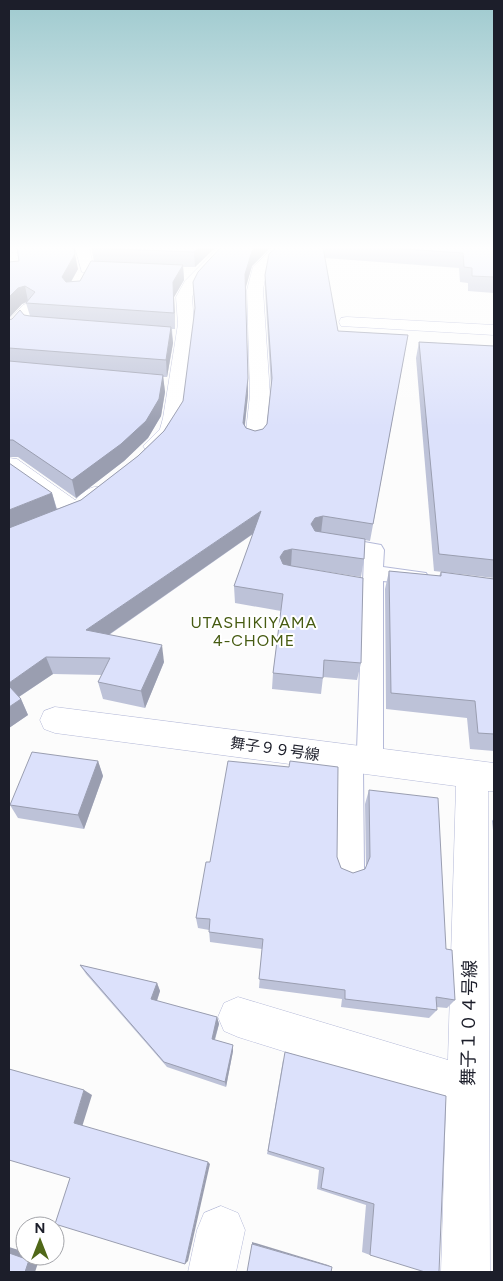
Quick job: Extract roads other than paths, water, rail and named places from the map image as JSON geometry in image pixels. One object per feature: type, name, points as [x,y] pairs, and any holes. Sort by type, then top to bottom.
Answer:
[{"type":"street","points":[[141,458],[169,430],[174,418],[177,385],[175,336],[186,324],[185,307]]},
{"type":"street","points":[[255,440],[260,395],[257,307]]},
{"type":"street","points":[[9,330],[29,308]]},
{"type":"street","points":[[347,322],[494,330]]},
{"type":"street","points":[[157,383],[177,385]]},
{"type":"street","points":[[9,464],[67,514],[112,482]]},
{"type":"street","name":"舞子９９号線","points":[[55,720],[483,776]]},
{"type":"street","name":"舞子１０４号線","points":[[466,1272],[468,1087],[483,776]]},
{"type":"street","points":[[238,1017],[468,1087]]},
{"type":"lane","points":[[321,542],[374,550],[367,582],[360,760],[350,868]]},
{"type":"lane","points":[[367,582],[438,580]]},
{"type":"district","name":"UTASHIKIYAMA 4-CHOME","points":[[254,631]]}]
